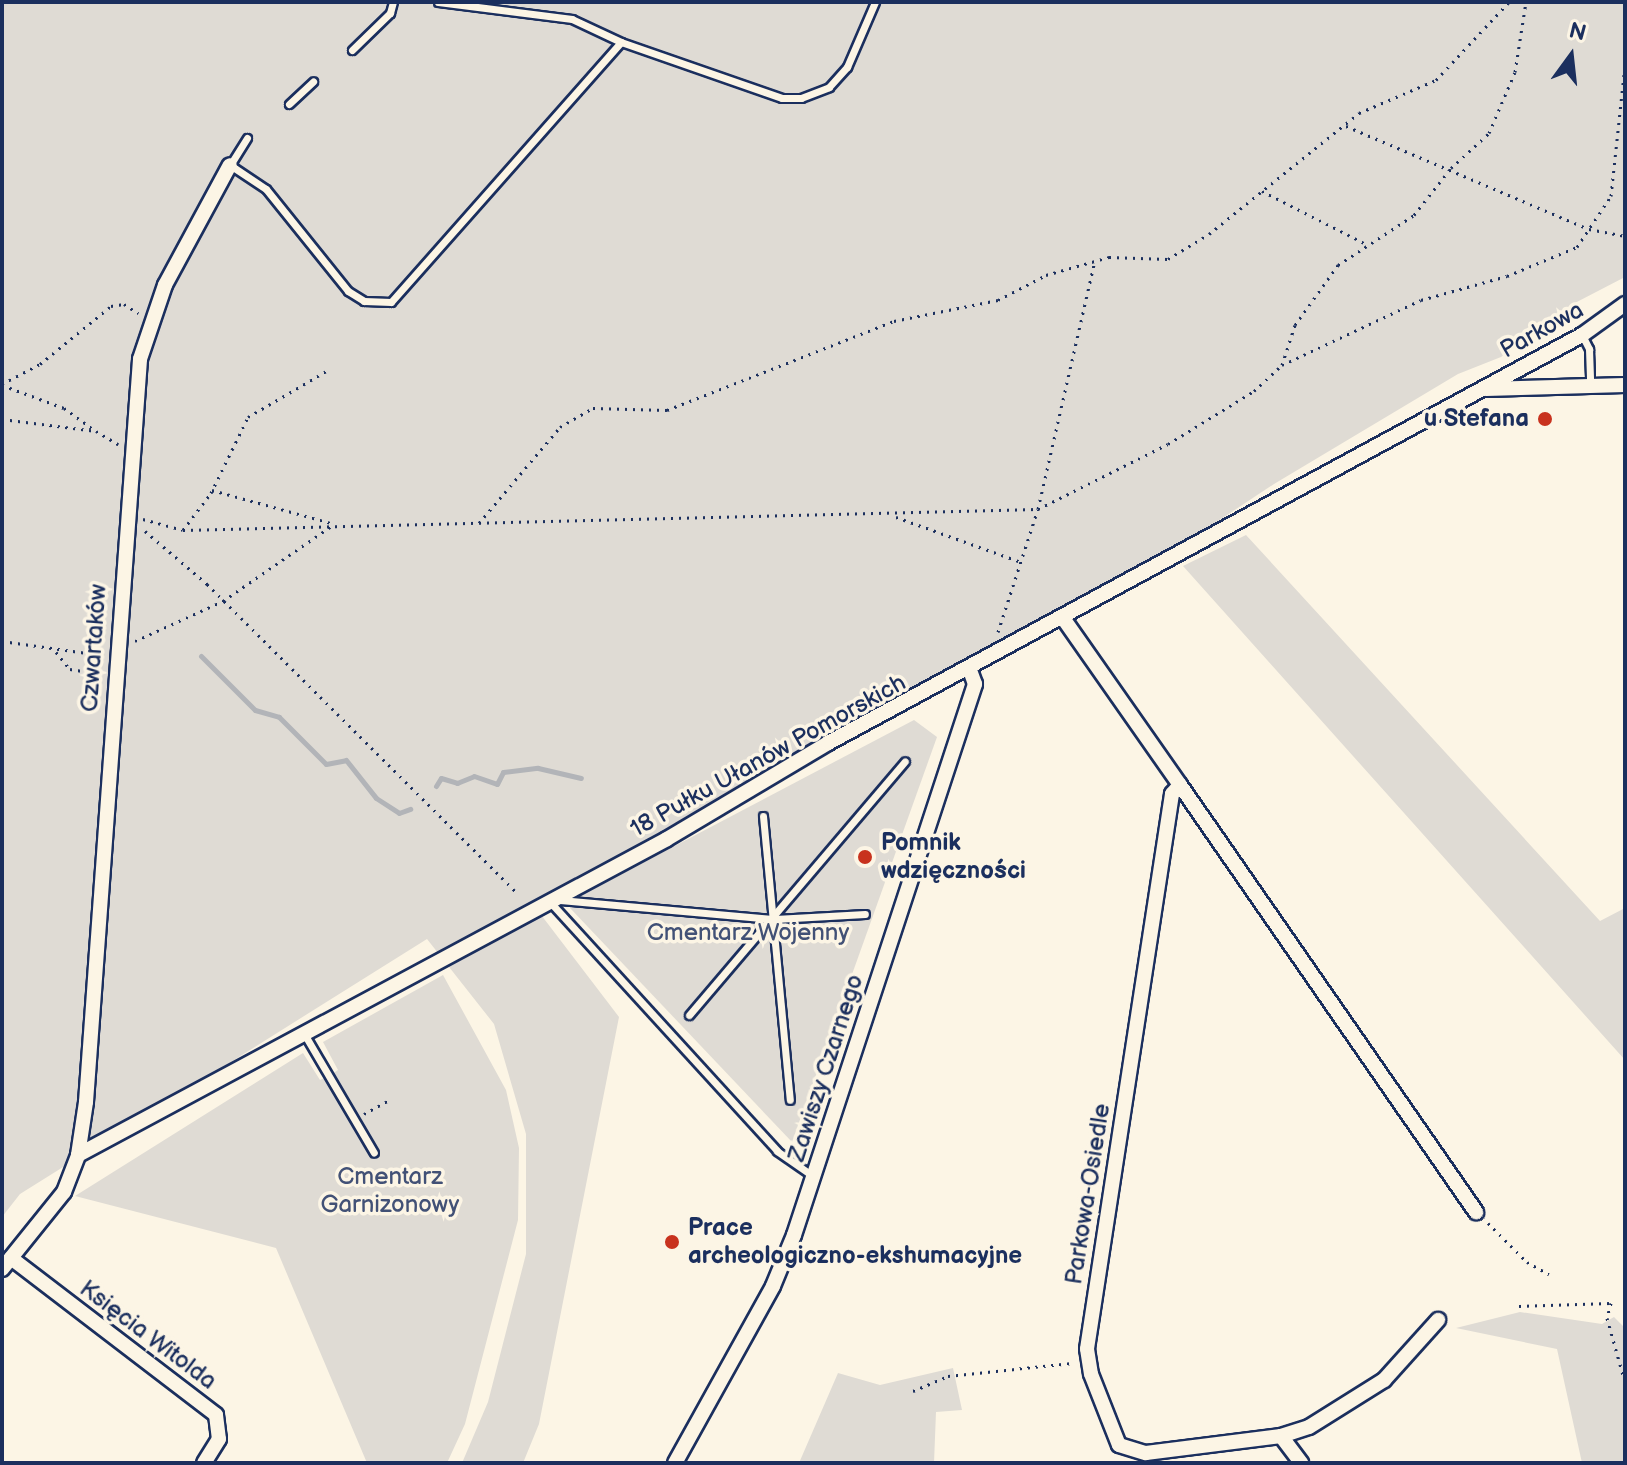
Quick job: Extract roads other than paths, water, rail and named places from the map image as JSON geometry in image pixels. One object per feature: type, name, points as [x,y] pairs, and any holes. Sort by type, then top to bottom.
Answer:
[{"type":"street","name":"Czwartaków","points":[[6,1263],[64,1192],[78,1155],[86,1102],[139,373],[150,320],[230,165]]},
{"type":"street","name":"Parkowa","points":[[1478,390],[1582,335],[1625,304]]},
{"type":"street","points":[[1478,390],[1590,383],[1625,385]]},
{"type":"street","name":"18 Pułku Ułanów Pomorskich","points":[[78,1155],[306,1037],[551,899],[667,839],[828,743],[989,660],[1478,390]]},
{"type":"street","points":[[1063,618],[1476,1212]]},
{"type":"street","name":"Zawiszy Czarnego","points":[[675,1463],[773,1286],[813,1176],[975,684],[970,670]]},
{"type":"street","name":"Parkowa-Osiedle","points":[[1180,785],[1172,794],[1087,1361],[1119,1445],[1134,1453],[1281,1436],[1361,1398],[1438,1320]]},
{"type":"street","name":"Księcia Witolda","points":[[6,1263],[216,1415],[219,1439],[204,1463]]},
{"type":"street","points":[[1281,1436],[1301,1463]]},
{"type":"lane","points":[[352,50],[390,13],[393,2]]},
{"type":"lane","points":[[438,2],[572,19],[621,42],[782,98],[801,98],[829,87],[847,67],[875,2]]},
{"type":"lane","points":[[247,138],[230,165],[266,189],[348,291],[364,301],[391,302],[621,42]]},
{"type":"lane","points":[[289,104],[313,82]]},
{"type":"lane","points":[[1582,335],[1589,349],[1590,383]]},
{"type":"lane","points":[[689,1015],[775,919],[905,761]]},
{"type":"lane","points":[[763,816],[790,1100]]},
{"type":"lane","points":[[551,899],[571,904],[775,919],[865,914]]},
{"type":"lane","points":[[551,899],[777,1151],[813,1176]]},
{"type":"lane","points":[[306,1037],[374,1153]]},
{"type":"waterway","points":[[201,656],[255,710],[279,717],[326,764],[346,760],[376,798],[399,813],[410,809]]},
{"type":"waterway","points":[[436,786],[441,778],[457,783],[474,776],[497,784],[503,772],[538,768],[581,778]]},
{"type":"place","name":"u Stefana","points":[[1545,419]]},
{"type":"place","name":"Pomnik wdzięczności","points":[[865,857]]},
{"type":"place","name":"Prace archeologiczno-ekshumacyjne","points":[[672,1242]]},
{"type":"park label","name":"Cmentarz Wojenny","points":[[748,933]]},
{"type":"park label","name":"Cmentarz Garnizonowy","points":[[390,1191]]}]
